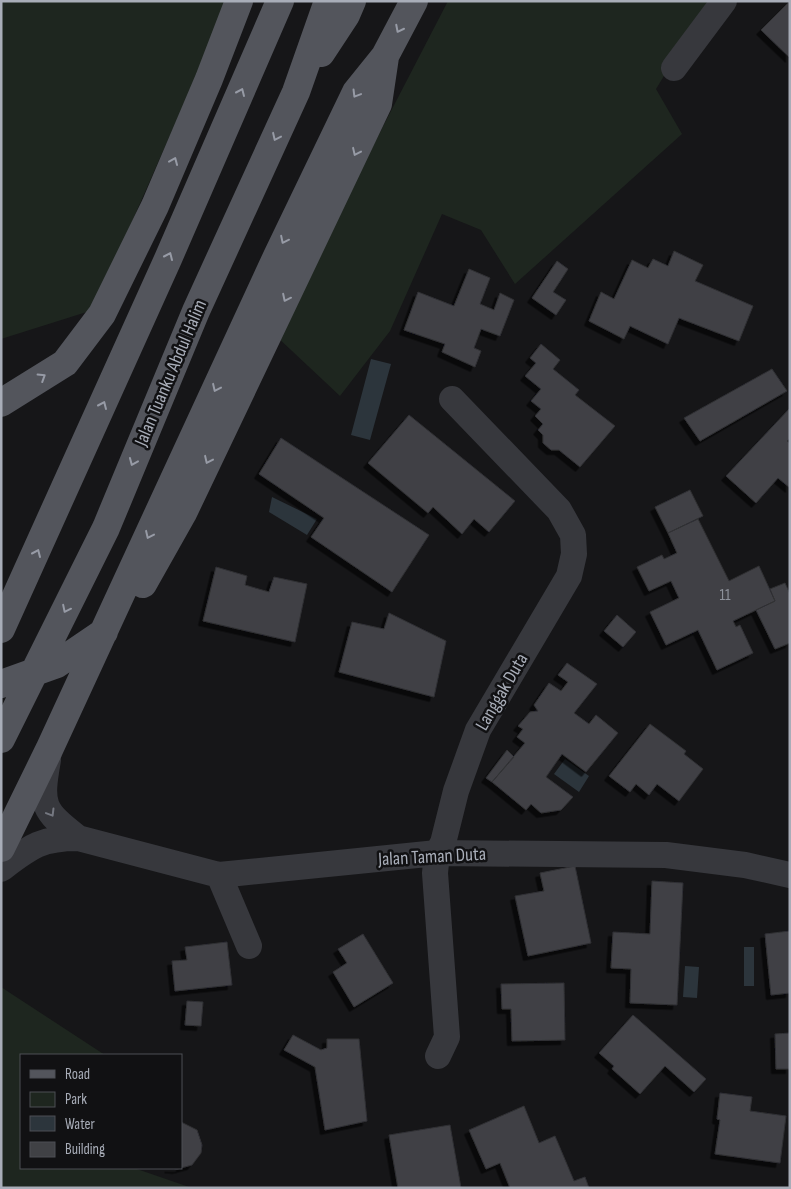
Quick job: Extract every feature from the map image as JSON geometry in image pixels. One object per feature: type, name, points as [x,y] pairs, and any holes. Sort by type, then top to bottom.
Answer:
[{"type":"main road","points":[[1,403],[65,363],[102,314],[155,206],[209,79],[239,1]]},
{"type":"main road","points":[[1,629],[280,1]]},
{"type":"main road","name":"Jalan Tuanku Abdul Halim","points":[[1,739],[106,528],[196,310],[296,92],[328,1]]},
{"type":"main road","points":[[296,92],[346,15],[352,1]]},
{"type":"main road","points":[[1,848],[49,750],[278,254],[356,92],[385,56],[414,1]]},
{"type":"main road","points":[[1,684],[57,664],[117,623],[156,564],[378,104],[385,56]]},
{"type":"street","points":[[674,68],[724,1]]},
{"type":"street","name":"Langgak Duta","points":[[448,1050],[435,874],[437,853],[443,843],[456,791],[478,730],[569,576],[574,554],[573,534],[559,510],[452,399]]},
{"type":"street","name":"Jalan Taman Duta","points":[[49,750],[42,794],[54,819],[78,838]]},
{"type":"street","name":"Jalan Taman Duta","points":[[1,868],[34,844],[58,838],[78,838],[219,874],[437,853],[666,855],[745,865],[790,876]]},
{"type":"street","points":[[219,874],[249,946]]},
{"type":"green space","points":[[1,1],[226,1],[201,65],[93,310],[1,339]]},
{"type":"green space","points":[[448,1],[710,1],[656,89],[682,134],[515,284],[481,230],[442,214],[390,331],[340,396],[275,335]]},
{"type":"green space","points":[[1,987],[103,1054],[20,1054],[20,1169],[137,1169],[192,1188],[1,1188]]},
{"type":"water","points":[[371,359],[391,364],[370,440],[351,435]]},
{"type":"water","points":[[272,497],[317,519],[307,535],[269,512]]},
{"type":"water","points":[[565,759],[589,776],[579,792],[554,774]]},
{"type":"water","points":[[744,947],[754,947],[754,986],[744,986]]},
{"type":"water","points":[[685,966],[699,967],[697,998],[683,997]]},
{"type":"building","points":[[790,1],[790,58],[761,30]]},
{"type":"building","points":[[674,251],[703,265],[695,281],[753,306],[739,341],[679,318],[668,344],[630,326],[624,339],[589,321],[601,292],[614,299],[632,260],[648,268],[653,259],[668,266]]},
{"type":"building","points":[[557,261],[568,269],[553,292],[566,300],[556,315],[532,298]]},
{"type":"building","points":[[469,269],[490,278],[480,304],[494,310],[500,293],[514,300],[500,336],[481,329],[474,348],[481,351],[475,367],[442,352],[445,344],[404,330],[418,292],[454,306]]},
{"type":"building","points":[[541,344],[560,360],[553,369],[579,390],[575,395],[615,426],[580,467],[559,450],[551,450],[543,443],[543,435],[538,430],[543,424],[535,416],[541,409],[531,401],[541,389],[525,376],[536,363],[530,358]]},
{"type":"building","points":[[772,369],[787,391],[700,441],[684,418]]},
{"type":"building","points":[[790,408],[790,439],[787,441],[790,443],[790,488],[778,478],[756,503],[726,476]]},
{"type":"building","points":[[409,415],[515,501],[489,532],[474,519],[462,534],[433,507],[428,513],[368,463]]},
{"type":"building","points":[[281,438],[429,535],[392,592],[311,537],[324,518],[259,474]]},
{"type":"building","points":[[690,490],[703,516],[668,533],[655,507]]},
{"type":"building","points":[[698,519],[729,581],[759,566],[775,601],[733,621],[736,627],[740,625],[753,653],[717,670],[698,630],[666,645],[650,612],[679,598],[671,581],[649,591],[637,567],[662,555],[664,559],[677,553],[668,533]]},
{"type":"building","points":[[216,567],[247,576],[245,585],[269,592],[274,577],[307,584],[295,642],[203,621]]},
{"type":"building","points":[[785,583],[790,594],[790,643],[775,649],[756,610],[775,601],[770,589]]},
{"type":"building","points":[[389,613],[446,641],[434,697],[339,672],[352,622],[384,629]]},
{"type":"building","points":[[617,615],[636,632],[623,647],[604,631]]},
{"type":"building","points":[[567,663],[597,684],[574,713],[589,724],[596,715],[618,733],[586,772],[562,754],[546,777],[573,797],[561,810],[541,813],[531,804],[526,810],[492,782],[525,743],[517,737],[523,729],[518,726],[530,712],[538,711],[534,705],[549,683],[561,691],[568,682],[558,675]]},
{"type":"building","points":[[650,724],[686,751],[684,754],[703,769],[679,801],[657,784],[649,795],[636,784],[630,792],[609,776]]},
{"type":"building","points":[[507,750],[514,757],[492,782],[486,778]]},
{"type":"building","points":[[575,866],[591,943],[528,956],[515,896],[544,891],[540,873]]},
{"type":"building","points":[[652,881],[683,883],[677,1005],[630,1003],[631,969],[611,968],[613,932],[650,934]]},
{"type":"building","points":[[790,931],[790,993],[771,995],[765,934]]},
{"type":"building","points":[[363,934],[393,983],[354,1007],[333,972],[347,963],[338,949]]},
{"type":"building","points":[[227,942],[232,985],[175,991],[172,961],[187,960],[185,947]]},
{"type":"building","points":[[564,983],[565,1040],[512,1041],[511,1009],[502,1009],[501,984]]},
{"type":"building","points":[[187,1001],[203,1002],[201,1026],[185,1025]]},
{"type":"building","points":[[633,1015],[706,1079],[694,1092],[665,1066],[640,1094],[612,1069],[614,1066],[599,1053]]},
{"type":"building","points":[[790,1033],[790,1069],[776,1069],[775,1034]]},
{"type":"building","points":[[293,1035],[321,1050],[327,1048],[327,1039],[359,1039],[367,1121],[325,1130],[315,1067],[284,1050]]},
{"type":"building","points":[[720,1093],[752,1097],[750,1111],[786,1116],[780,1163],[715,1154],[720,1120],[717,1119]]},
{"type":"building","points":[[524,1106],[539,1143],[555,1136],[574,1181],[585,1177],[589,1188],[510,1188],[500,1163],[486,1169],[469,1130]]},
{"type":"building","points":[[182,1122],[197,1130],[202,1145],[201,1153],[192,1165],[182,1168]]},
{"type":"building","points":[[450,1125],[461,1188],[398,1188],[389,1135]]}]
